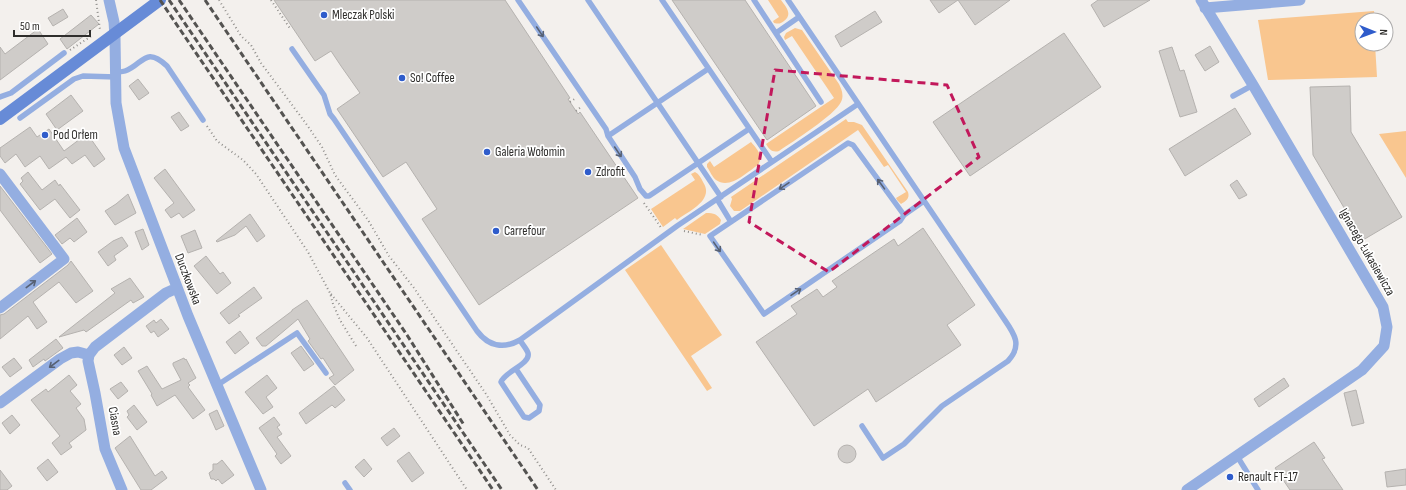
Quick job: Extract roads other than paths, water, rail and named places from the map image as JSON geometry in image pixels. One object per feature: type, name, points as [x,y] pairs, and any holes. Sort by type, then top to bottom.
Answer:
[{"type":"main road","points":[[0,119],[110,43],[160,0]]},
{"type":"street","name":"Duczkowska","points":[[109,0],[114,22],[110,43],[116,74],[116,103],[124,148],[216,386],[261,490]]},
{"type":"street","name":"Ignacego Łukasiewicza","points":[[1187,490],[1362,370],[1384,346],[1387,327],[1383,307],[1253,84],[1203,4],[1300,0]]},
{"type":"street","points":[[0,174],[64,259],[0,308]]},
{"type":"street","points":[[0,403],[60,359],[71,353],[78,352],[89,355],[95,347],[166,293],[177,288]]},
{"type":"street","name":"Ciasna","points":[[89,355],[88,361],[97,399],[106,449],[122,490]]},
{"type":"lane","points":[[518,0],[606,128],[608,136],[635,177],[640,189],[646,196],[649,196],[749,129]]},
{"type":"lane","points":[[588,0],[698,163],[719,198],[731,222]]},
{"type":"lane","points":[[662,0],[772,162]]},
{"type":"lane","points":[[754,0],[821,102]]},
{"type":"lane","points":[[788,0],[1011,330],[1016,342],[1014,353],[1008,361],[942,406],[904,444],[884,458],[862,426]]},
{"type":"lane","points":[[776,33],[800,17]]},
{"type":"lane","points":[[292,49],[324,95],[330,114],[482,338],[497,345],[506,346],[520,340],[677,226],[858,104]]},
{"type":"lane","points":[[0,97],[11,93],[64,53]]},
{"type":"lane","points":[[20,118],[74,79],[83,76],[116,74],[126,71],[148,57],[156,58],[167,66],[203,120]]},
{"type":"lane","points":[[608,136],[708,69]]},
{"type":"lane","points":[[1233,96],[1253,84]]},
{"type":"lane","points":[[904,215],[853,144],[848,143],[710,236],[764,314],[900,220],[904,215],[924,201]]},
{"type":"lane","points":[[216,386],[297,334],[326,373]]},
{"type":"lane","points":[[516,369],[540,405],[539,411],[529,418],[524,417],[501,382],[502,379],[516,369],[526,362],[528,358],[528,353],[520,340]]},
{"type":"lane","points":[[1236,456],[1258,490]]},
{"type":"lane","points":[[345,483],[350,490]]},
{"type":"railway","points":[[160,0],[493,490]]},
{"type":"railway","points":[[169,0],[502,490]]},
{"type":"railway","points":[[179,0],[407,335],[464,425]]},
{"type":"railway","points":[[205,0],[538,490]]},
{"type":"place","name":"Mleczak Polski","points":[[324,15]]},
{"type":"place","name":"So! Coffee","points":[[402,78]]},
{"type":"place","name":"Pod Orłem","points":[[45,135]]},
{"type":"place","name":"Galeria Wołomin","points":[[487,152]]},
{"type":"place","name":"Zdrofit","points":[[588,172]]},
{"type":"place","name":"Carrefour","points":[[496,231]]},
{"type":"place","name":"Renault FT-17","points":[[1230,477]]}]
